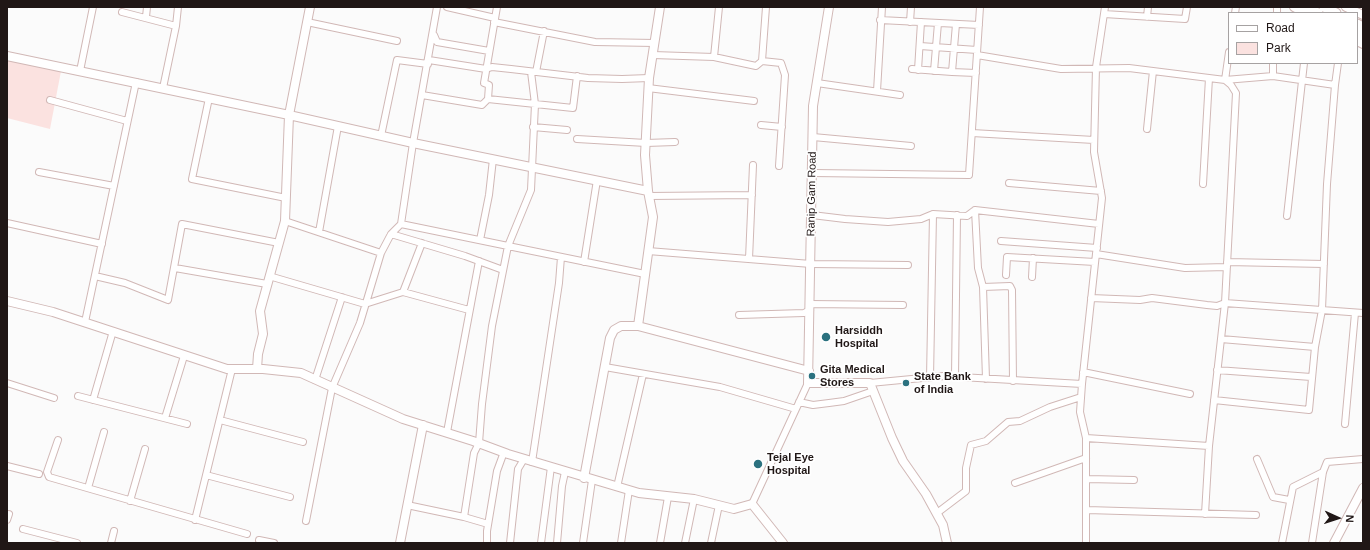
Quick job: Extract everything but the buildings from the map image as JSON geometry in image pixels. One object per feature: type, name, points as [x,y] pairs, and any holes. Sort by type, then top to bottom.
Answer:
[{"type":"main road","points":[[1306,7],[1316,12]]},
{"type":"main road","points":[[1324,7],[1334,12]]},
{"type":"street","points":[[80,70],[93,7]]},
{"type":"street","points":[[146,17],[147,7]]},
{"type":"street","points":[[163,88],[176,26],[178,7]]},
{"type":"street","points":[[257,369],[258,354],[264,334],[260,311],[285,221],[289,115],[310,7]]},
{"type":"street","points":[[306,521],[332,388],[360,323],[382,253],[390,234],[401,224],[413,143],[434,35],[437,7]]},
{"type":"street","points":[[447,7],[495,20],[595,42],[655,43]]},
{"type":"street","points":[[422,95],[482,105],[488,99],[489,85],[484,83],[497,7]]},
{"type":"street","points":[[638,326],[653,217],[648,194],[646,143],[649,78],[660,7]]},
{"type":"street","points":[[714,57],[719,7]]},
{"type":"street","points":[[762,61],[766,7]]},
{"type":"street","name":"Ranip Gam Road","points":[[808,382],[813,173],[813,106],[830,7]]},
{"type":"street","points":[[877,91],[880,20],[882,7]]},
{"type":"street","points":[[910,22],[911,7]]},
{"type":"street","points":[[813,173],[969,175],[980,7]]},
{"type":"street","points":[[1147,17],[1148,7]]},
{"type":"street","points":[[1086,543],[1086,438],[1080,412],[1102,198],[1094,152],[1094,140],[1096,68],[1104,10],[1147,17],[1184,19],[1187,7]]},
{"type":"street","points":[[1294,7],[1303,12]]},
{"type":"street","points":[[1346,7],[1357,12]]},
{"type":"street","points":[[122,12],[176,26]]},
{"type":"street","points":[[880,20],[979,25]]},
{"type":"street","points":[[307,22],[397,41]]},
{"type":"street","points":[[921,22],[920,46],[915,69],[976,73]]},
{"type":"street","points":[[934,71],[938,23]]},
{"type":"street","points":[[952,72],[956,24]]},
{"type":"street","points":[[464,517],[474,453],[479,443],[482,404],[492,326],[503,270],[508,246],[531,190],[535,104],[533,72],[544,31]]},
{"type":"street","points":[[434,35],[436,42],[489,51]]},
{"type":"street","points":[[920,46],[954,48],[1061,69],[1129,68],[1225,80],[1272,76],[1335,84]]},
{"type":"street","points":[[653,55],[714,57],[756,66],[762,61],[781,63],[785,75],[779,166]]},
{"type":"street","points":[[7,56],[80,70],[413,143],[597,180],[648,194],[752,195]]},
{"type":"street","points":[[1225,80],[1228,59]]},
{"type":"street","points":[[381,136],[397,60],[622,80],[649,78]]},
{"type":"street","points":[[1272,76],[1273,64]]},
{"type":"street","points":[[1287,216],[1304,64]]},
{"type":"street","points":[[1214,400],[1309,410],[1311,377],[1322,310],[1327,184],[1338,64]]},
{"type":"street","points":[[1147,129],[1153,71]]},
{"type":"street","points":[[488,99],[573,108],[577,76]]},
{"type":"street","points":[[1203,184],[1209,78]]},
{"type":"street","points":[[1205,514],[1209,446],[1225,303],[1236,93],[1231,85],[1225,80]]},
{"type":"street","points":[[85,322],[136,82]]},
{"type":"street","points":[[817,83],[900,94]]},
{"type":"street","points":[[648,88],[754,101]]},
{"type":"street","points":[[209,98],[192,179],[286,198]]},
{"type":"street","points":[[50,100],[128,121]]},
{"type":"street","points":[[761,125],[782,127]]},
{"type":"street","points":[[319,232],[338,126]]},
{"type":"street","points":[[534,127],[567,130]]},
{"type":"street","points":[[972,133],[1094,140]]},
{"type":"street","points":[[813,137],[911,146]]},
{"type":"street","points":[[577,139],[646,143],[675,142]]},
{"type":"street","points":[[480,240],[490,195],[493,159]]},
{"type":"street","points":[[749,259],[753,165]]},
{"type":"street","points":[[39,172],[114,186]]},
{"type":"street","points":[[584,262],[597,180]]},
{"type":"street","points":[[1009,183],[1101,191]]},
{"type":"street","points":[[812,215],[844,220],[888,222],[921,219],[933,214],[967,216],[975,210],[1100,224]]},
{"type":"street","points":[[975,210],[978,268],[983,287],[986,379]]},
{"type":"street","points":[[930,378],[933,214]]},
{"type":"street","points":[[955,377],[957,215]]},
{"type":"street","points":[[285,221],[382,253]]},
{"type":"street","points":[[7,223],[102,244]]},
{"type":"street","points":[[95,276],[125,283],[168,300],[182,224],[278,243]]},
{"type":"street","points":[[401,224],[645,274]]},
{"type":"street","points":[[390,234],[503,270]]},
{"type":"street","points":[[1000,241],[1097,251],[1185,268],[1227,265],[1324,264]]},
{"type":"street","points":[[403,292],[422,243]]},
{"type":"street","points":[[648,251],[811,264],[908,265]]},
{"type":"street","points":[[510,543],[518,469],[528,460],[559,283],[561,257]]},
{"type":"street","points":[[1006,275],[1007,257],[1095,262]]},
{"type":"street","points":[[1032,276],[1033,258]]},
{"type":"street","points":[[447,432],[478,261]]},
{"type":"street","points":[[174,268],[268,280],[366,304],[403,292],[469,310]]},
{"type":"street","points":[[983,287],[1010,286],[1012,290],[1013,381]]},
{"type":"street","points":[[315,380],[342,297]]},
{"type":"street","points":[[1092,298],[1140,300],[1152,298],[1217,306],[1225,303],[1363,313]]},
{"type":"street","points":[[7,301],[53,312],[227,369],[257,369],[301,373],[403,419],[447,432],[551,468],[629,490],[694,500],[734,509],[752,504],[808,382],[872,387],[930,378],[955,377],[1082,384]]},
{"type":"street","points":[[739,315],[804,313],[810,307],[903,305]]},
{"type":"street","points":[[1345,424],[1355,313]]},
{"type":"street","points":[[583,543],[588,479],[610,338],[614,330],[621,326],[638,326],[808,371]]},
{"type":"street","points":[[93,400],[113,332]]},
{"type":"street","points":[[1221,339],[1315,347]]},
{"type":"street","points":[[165,418],[184,356]]},
{"type":"street","points":[[605,367],[720,387],[796,409]]},
{"type":"street","points":[[195,520],[232,369]]},
{"type":"street","points":[[1217,370],[1311,377]]},
{"type":"street","points":[[1084,372],[1190,394]]},
{"type":"street","points":[[617,487],[643,374]]},
{"type":"street","points":[[7,383],[54,398]]},
{"type":"street","points":[[799,402],[814,405],[844,400],[872,387]]},
{"type":"street","points":[[872,387],[892,438],[903,461],[937,513],[943,525],[947,543]]},
{"type":"street","points":[[78,396],[187,424]]},
{"type":"street","points":[[937,513],[966,491],[966,468],[970,445],[986,442],[1008,422],[1020,421],[1050,407],[1081,397]]},
{"type":"street","points":[[220,420],[303,442]]},
{"type":"street","points":[[400,543],[424,425]]},
{"type":"street","points":[[88,488],[104,432]]},
{"type":"street","points":[[1086,438],[1209,446]]},
{"type":"street","points":[[58,440],[47,475],[130,501],[247,534]]},
{"type":"street","points":[[130,501],[145,449]]},
{"type":"street","points":[[487,543],[488,524],[497,471],[504,452]]},
{"type":"street","points":[[1015,483],[1086,458]]},
{"type":"street","points":[[1257,459],[1273,497],[1290,500]]},
{"type":"street","points":[[1312,543],[1323,472],[1326,462],[1363,459]]},
{"type":"street","points":[[7,466],[39,474]]},
{"type":"street","points":[[541,543],[551,468]]},
{"type":"street","points":[[557,543],[562,486],[565,472]]},
{"type":"street","points":[[1282,543],[1293,487],[1323,472]]},
{"type":"street","points":[[206,474],[290,497]]},
{"type":"street","points":[[1086,479],[1134,480]]},
{"type":"street","points":[[1334,543],[1363,488]]},
{"type":"street","points":[[621,543],[629,490]]},
{"type":"street","points":[[660,543],[668,497]]},
{"type":"street","points":[[685,543],[694,500]]},
{"type":"street","points":[[752,504],[782,543]]},
{"type":"street","points":[[407,505],[464,517],[488,524]]},
{"type":"street","points":[[711,543],[719,505]]},
{"type":"street","points":[[1087,510],[1256,516]]},
{"type":"street","points":[[23,529],[77,543]]},
{"type":"street","points":[[111,543],[114,531]]},
{"type":"street","points":[[259,540],[274,543]]},
{"type":"green space","points":[[7,60],[61,71],[50,129],[7,118]]},
{"type":"place","name":"Harsiddh Hospital","points":[[826,337]]},
{"type":"place","name":"Gita Medical Stores","points":[[812,376]]},
{"type":"place","name":"State Bank of India","points":[[906,383]]},
{"type":"place","name":"Tejal Eye Hospital","points":[[758,464]]}]
